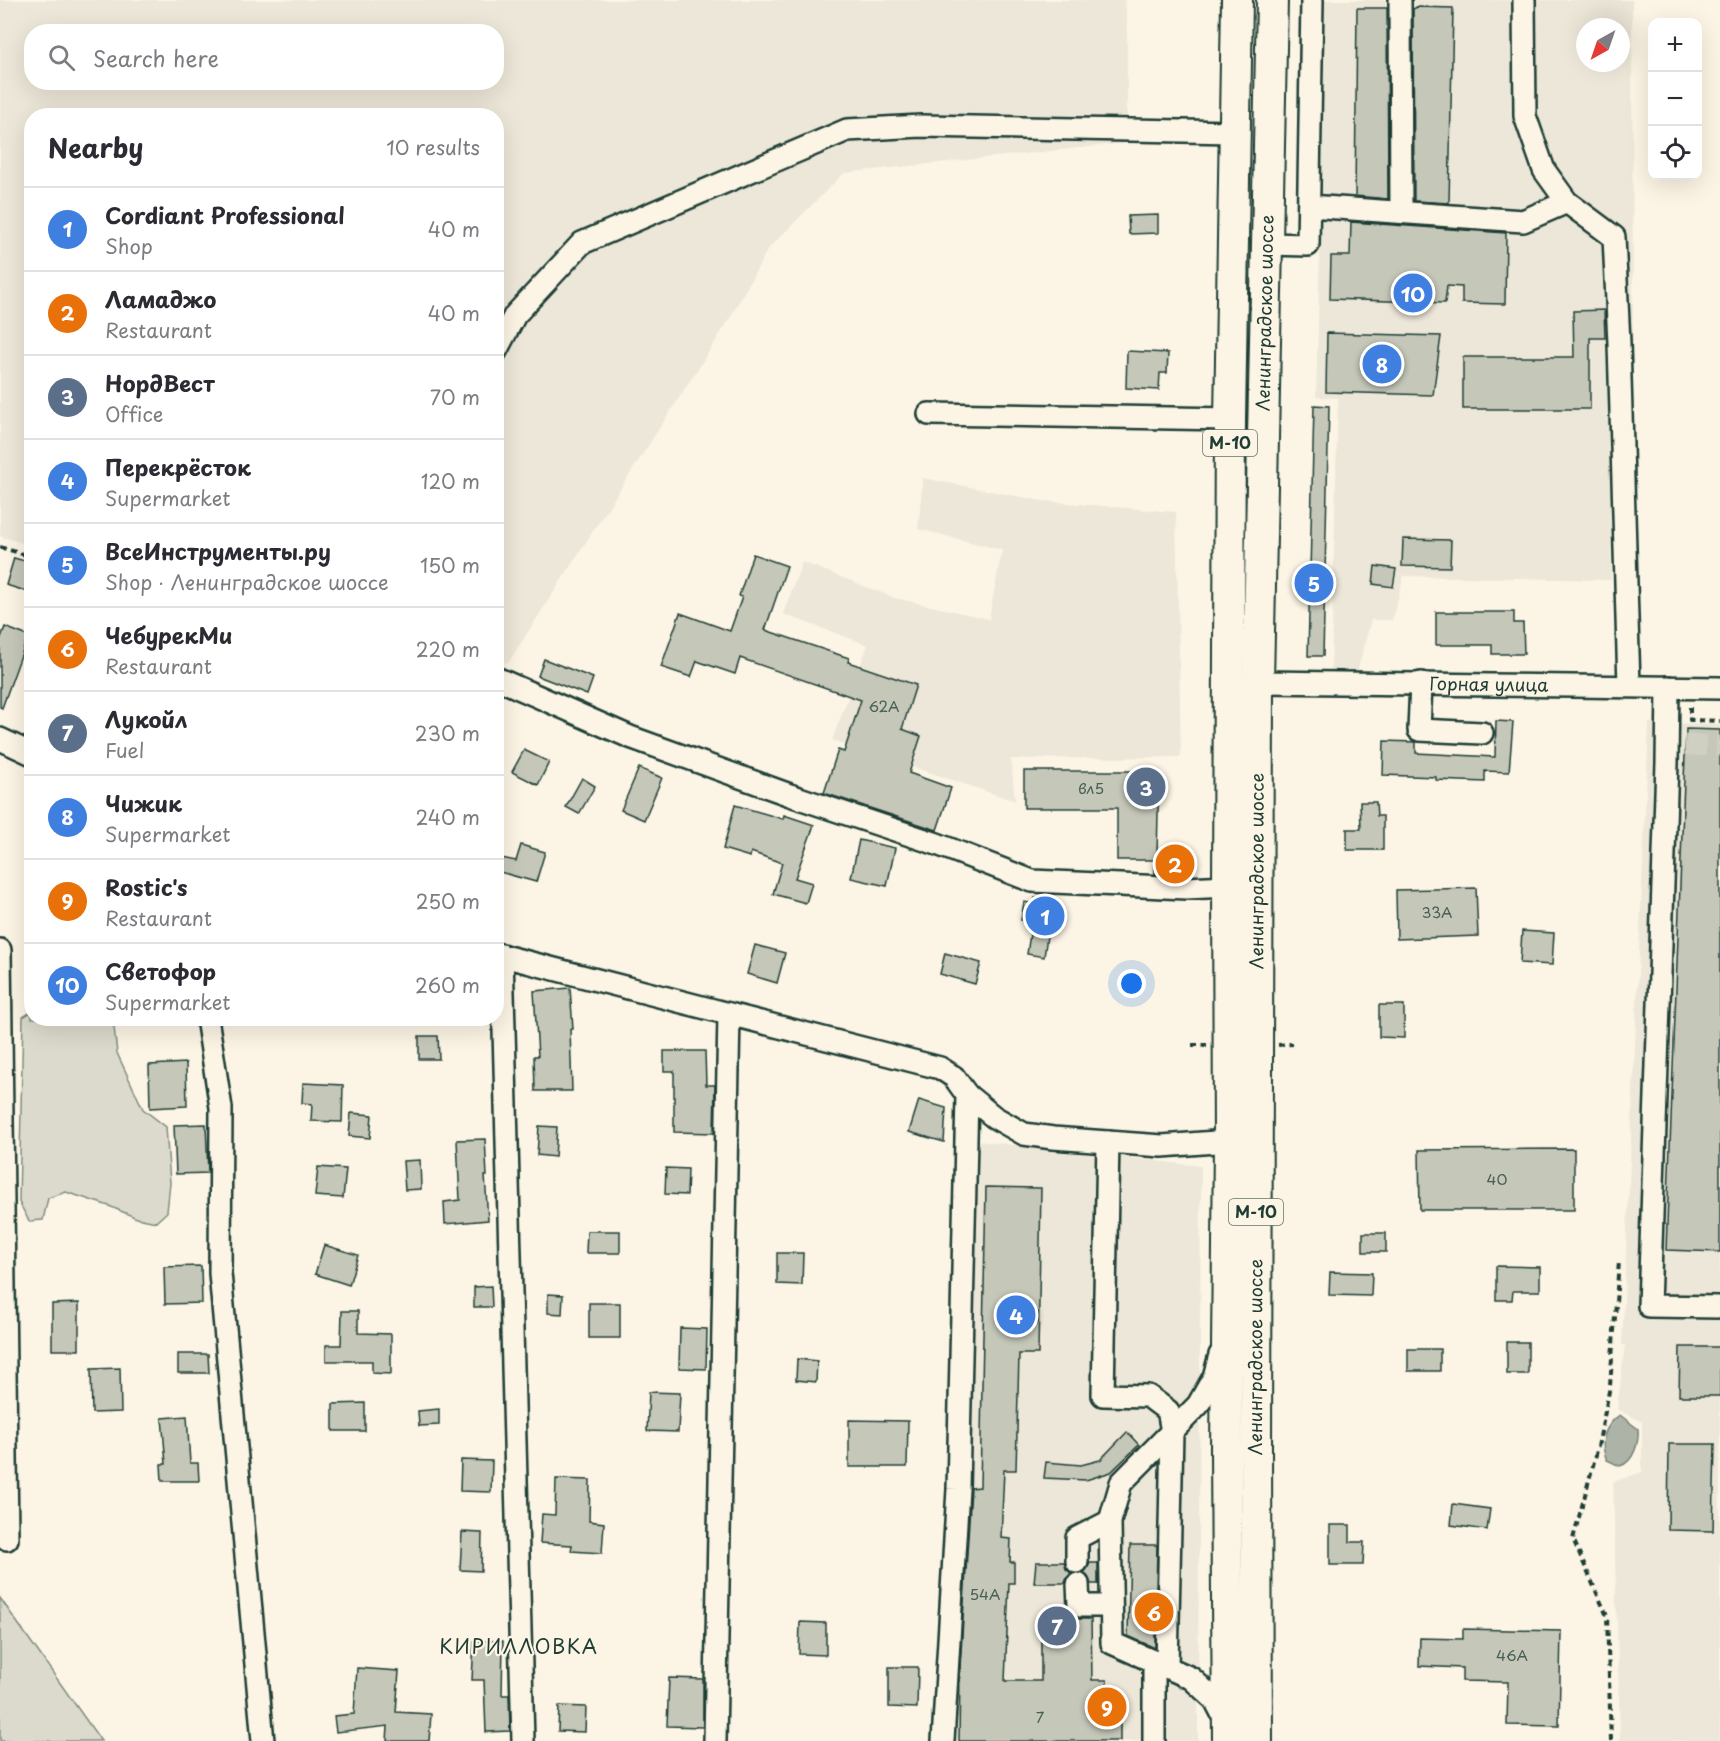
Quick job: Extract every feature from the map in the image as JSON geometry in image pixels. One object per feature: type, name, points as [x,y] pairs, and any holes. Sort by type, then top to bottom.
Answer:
[{"type":"highway","name":"Ленинградское шоссе","points":[[1228,1734],[1230,419],[1237,0]]},
{"type":"highway","name":"Ленинградское шоссе","points":[[1257,1741],[1258,682],[1272,0]]},
{"type":"street","points":[[1267,244],[1308,245],[1312,0]]},
{"type":"street","points":[[1400,0],[1401,212]]},
{"type":"street","points":[[1524,0],[1525,116],[1544,170],[1567,202],[1614,237],[1620,354],[1629,686]]},
{"type":"street","points":[[504,336],[515,315],[582,243],[847,130],[921,126],[1235,132]]},
{"type":"street","points":[[1309,206],[1523,220],[1567,202]]},
{"type":"street","points":[[929,414],[1230,419]]},
{"type":"street","points":[[504,682],[630,737],[790,795],[937,844],[1032,881],[1186,888],[1228,886]]},
{"type":"street","name":"Горная улица","points":[[1258,682],[1720,688]]},
{"type":"street","points":[[1421,683],[1419,730],[1482,733]]},
{"type":"street","points":[[1668,687],[1673,751],[1649,1305],[1720,1307]]},
{"type":"street","points":[[0,739],[24,750]]},
{"type":"street","points":[[0,950],[7,1539]]},
{"type":"street","points":[[504,955],[940,1068],[954,1077],[967,1095],[994,1117],[1024,1134],[1162,1146],[1229,1141]]},
{"type":"street","points":[[715,1741],[729,1014]]},
{"type":"street","points":[[208,1026],[221,1108],[220,1273],[263,1741]]},
{"type":"street","points":[[501,1026],[523,1741]]},
{"type":"street","points":[[943,1741],[958,1489],[967,1095]]},
{"type":"street","points":[[1108,1142],[1103,1395],[1148,1396],[1168,1411],[1172,1431],[1161,1664],[1154,1741]]},
{"type":"street","points":[[1227,1331],[1214,1377],[1198,1405],[1121,1483],[1110,1521],[1110,1606],[1112,1643],[1191,1678],[1215,1700],[1228,1734]]},
{"type":"street","points":[[1110,1521],[1077,1538],[1079,1606],[1110,1606]]},
{"type":"path","points":[[0,547],[24,554]]},
{"type":"path","points":[[1275,1045],[1293,1044]]},
{"type":"path","points":[[1611,1741],[1607,1616],[1573,1539],[1598,1447],[1610,1386],[1619,1261]]},
{"type":"shaded area","points":[[0,0],[1125,0],[1127,143],[844,173],[768,249],[726,325],[508,663],[504,662],[504,108],[24,108],[24,544],[0,536]]},
{"type":"shaded area","points":[[1320,0],[1632,0],[1633,342],[1610,343],[1611,580],[1404,576],[1392,620],[1371,620],[1357,673],[1331,672],[1338,398],[1316,397],[1320,252]]},
{"type":"shaded area","points":[[923,478],[1042,501],[1176,512],[1181,757],[1011,759],[1015,801],[832,740],[868,645],[783,614],[802,562],[895,598],[989,619],[1002,550],[918,529]]},
{"type":"shaded area","points":[[1649,723],[1720,724],[1720,1741],[1620,1741],[1613,1482],[1642,1472],[1642,1422],[1617,1409],[1625,1345],[1622,1345]]},
{"type":"shaded area","points":[[23,1017],[24,1026],[114,1026],[117,1053],[143,1109],[166,1127],[170,1183],[167,1212],[156,1222],[137,1218],[66,1192],[48,1198],[43,1220],[29,1221],[19,1202]]},
{"type":"shaded area","points":[[979,1141],[1201,1166],[1198,1741],[950,1741],[964,1489]]},
{"type":"shaded area","points":[[1620,1415],[1638,1429],[1638,1434],[1632,1456],[1620,1466],[1607,1460],[1603,1441],[1610,1424]]},
{"type":"shaded area","points":[[0,1598],[101,1741],[0,1741]]},
{"type":"building","points":[[1417,7],[1453,8],[1449,203],[1414,201],[1413,9]]},
{"type":"building","points":[[1357,8],[1387,8],[1388,199],[1355,196]]},
{"type":"building","points":[[1158,215],[1158,233],[1129,234],[1128,216]]},
{"type":"building","points":[[1351,222],[1506,233],[1505,304],[1462,303],[1462,287],[1447,286],[1445,303],[1330,299],[1331,256],[1350,256]]},
{"type":"building","points":[[1604,310],[1605,338],[1590,338],[1590,409],[1463,409],[1463,357],[1574,357],[1573,311]]},
{"type":"building","points":[[1327,333],[1441,336],[1433,395],[1326,392]]},
{"type":"building","points":[[1127,351],[1168,353],[1167,373],[1160,373],[1159,390],[1126,388]]},
{"type":"building","points":[[1314,405],[1329,406],[1323,656],[1308,656]]},
{"type":"building","points":[[1403,539],[1451,540],[1450,567],[1402,566]]},
{"type":"building","points":[[753,554],[787,566],[765,630],[849,658],[848,662],[916,685],[902,729],[921,736],[909,773],[951,788],[937,830],[824,793],[838,750],[844,752],[861,700],[740,658],[735,674],[697,661],[691,677],[661,667],[680,613],[730,631]]},
{"type":"building","points":[[14,558],[24,561],[24,591],[6,585]]},
{"type":"building","points":[[1375,566],[1396,569],[1393,587],[1373,584]]},
{"type":"building","points":[[1436,612],[1514,612],[1514,623],[1523,623],[1524,654],[1492,654],[1492,645],[1436,645]]},
{"type":"building","points":[[5,627],[24,634],[24,647],[2,708],[0,707],[0,640]]},
{"type":"building","points":[[544,659],[593,678],[587,695],[538,676]]},
{"type":"building","points":[[1496,721],[1513,722],[1509,772],[1485,771],[1485,782],[1383,775],[1384,741],[1416,742],[1416,753],[1495,757]]},
{"type":"building","points":[[1686,729],[1720,730],[1720,1252],[1666,1250]]},
{"type":"building","points":[[524,750],[549,762],[538,785],[512,772]]},
{"type":"building","points":[[639,768],[662,778],[644,820],[621,810]]},
{"type":"building","points":[[1024,771],[1159,771],[1157,856],[1179,856],[1180,873],[1155,873],[1155,860],[1117,860],[1117,808],[1024,808]]},
{"type":"building","points":[[582,778],[595,786],[579,814],[566,807]]},
{"type":"building","points":[[1360,802],[1376,802],[1377,816],[1383,816],[1383,850],[1347,850],[1347,829],[1361,829]]},
{"type":"building","points":[[735,805],[783,819],[784,815],[814,825],[795,878],[812,883],[806,903],[773,894],[782,863],[751,852],[750,857],[723,849]]},
{"type":"building","points":[[859,840],[895,848],[887,886],[851,878]]},
{"type":"building","points":[[521,845],[545,852],[536,882],[504,873],[504,859],[516,861]]},
{"type":"building","points":[[1476,888],[1478,936],[1397,939],[1396,890]]},
{"type":"building","points":[[1035,898],[1052,901],[1044,957],[1027,954],[1032,921],[1021,920],[1024,902],[1035,904]]},
{"type":"building","points":[[1522,931],[1554,933],[1552,965],[1520,963]]},
{"type":"building","points":[[755,945],[785,953],[777,983],[747,974]]},
{"type":"building","points":[[945,953],[981,963],[975,984],[940,974]]},
{"type":"building","points":[[570,988],[573,1029],[570,1029],[572,1091],[535,1091],[534,1056],[538,1056],[534,991]]},
{"type":"building","points":[[1379,1005],[1404,1005],[1404,1038],[1379,1037]]},
{"type":"building","points":[[419,1036],[438,1036],[439,1059],[419,1059]]},
{"type":"building","points":[[664,1051],[705,1051],[706,1085],[715,1085],[714,1133],[674,1132],[674,1071],[664,1071]]},
{"type":"building","points":[[186,1063],[187,1106],[150,1108],[149,1065]]},
{"type":"building","points":[[303,1083],[343,1085],[342,1122],[311,1121],[312,1104],[302,1103]]},
{"type":"building","points":[[919,1100],[946,1108],[944,1142],[909,1132]]},
{"type":"building","points":[[351,1113],[372,1115],[370,1138],[349,1136]]},
{"type":"building","points":[[206,1124],[208,1173],[176,1174],[174,1125]]},
{"type":"building","points":[[539,1126],[557,1127],[555,1157],[537,1155]]},
{"type":"building","points":[[485,1139],[488,1220],[445,1224],[444,1202],[460,1200],[457,1140]]},
{"type":"building","points":[[1574,1149],[1574,1210],[1420,1210],[1419,1150]]},
{"type":"building","points":[[420,1160],[421,1189],[405,1190],[403,1161]]},
{"type":"building","points":[[318,1167],[346,1169],[343,1198],[315,1196]]},
{"type":"building","points":[[666,1168],[688,1169],[687,1195],[665,1194]]},
{"type":"building","points":[[986,1187],[1041,1188],[1038,1354],[1019,1354],[1016,1470],[1004,1470],[1001,1538],[1011,1539],[1010,1562],[1014,1562],[1014,1583],[1009,1583],[1005,1681],[1041,1681],[1041,1619],[1091,1619],[1092,1680],[1107,1680],[1107,1695],[1120,1695],[1120,1741],[959,1741],[960,1669],[971,1488],[980,1487]]},
{"type":"building","points":[[587,1231],[620,1231],[620,1253],[586,1253]]},
{"type":"building","points":[[1363,1233],[1386,1233],[1386,1252],[1363,1252]]},
{"type":"building","points":[[324,1245],[358,1255],[349,1285],[315,1274]]},
{"type":"building","points":[[777,1253],[803,1253],[802,1285],[777,1284]]},
{"type":"building","points":[[201,1266],[202,1303],[165,1304],[164,1267]]},
{"type":"building","points":[[1496,1266],[1540,1267],[1540,1291],[1513,1291],[1512,1300],[1496,1300]]},
{"type":"building","points":[[1330,1272],[1372,1273],[1371,1296],[1329,1295]]},
{"type":"building","points":[[491,1286],[492,1307],[474,1307],[474,1287]]},
{"type":"building","points":[[548,1294],[563,1295],[562,1314],[548,1313]]},
{"type":"building","points":[[79,1303],[79,1350],[52,1350],[52,1304]]},
{"type":"building","points":[[589,1303],[620,1303],[620,1338],[589,1338]]},
{"type":"building","points":[[342,1311],[358,1311],[358,1333],[391,1334],[391,1374],[372,1373],[372,1361],[326,1361],[326,1345],[341,1345]]},
{"type":"building","points":[[680,1328],[707,1329],[706,1369],[679,1368]]},
{"type":"building","points":[[1507,1342],[1528,1342],[1528,1374],[1507,1374]]},
{"type":"building","points":[[1680,1347],[1720,1347],[1720,1396],[1679,1396]]},
{"type":"building","points":[[1408,1349],[1440,1349],[1440,1371],[1408,1371]]},
{"type":"building","points":[[178,1354],[208,1354],[209,1373],[178,1373]]},
{"type":"building","points":[[797,1359],[817,1361],[816,1382],[796,1380]]},
{"type":"building","points":[[120,1368],[121,1412],[92,1413],[91,1369]]},
{"type":"building","points":[[649,1392],[680,1393],[678,1432],[647,1431]]},
{"type":"building","points":[[365,1403],[365,1431],[333,1431],[333,1404]]},
{"type":"building","points":[[439,1409],[439,1425],[419,1426],[418,1411]]},
{"type":"building","points":[[187,1416],[190,1463],[198,1463],[199,1481],[162,1481],[161,1464],[166,1464],[162,1418]]},
{"type":"building","points":[[849,1420],[908,1421],[907,1467],[849,1467]]},
{"type":"building","points":[[1127,1432],[1139,1445],[1111,1472],[1086,1480],[1044,1478],[1046,1462],[1081,1465],[1100,1460]]},
{"type":"building","points":[[1669,1444],[1715,1444],[1713,1531],[1668,1530]]},
{"type":"building","points":[[461,1460],[492,1461],[491,1492],[460,1491]]},
{"type":"building","points":[[556,1479],[590,1480],[589,1521],[604,1523],[602,1553],[571,1551],[572,1545],[540,1543],[542,1514],[555,1515]]},
{"type":"building","points":[[1453,1504],[1490,1509],[1487,1530],[1451,1525]]},
{"type":"building","points":[[1330,1525],[1350,1525],[1350,1542],[1364,1542],[1363,1565],[1330,1565]]},
{"type":"building","points":[[462,1532],[482,1533],[481,1571],[460,1570]]},
{"type":"building","points":[[1130,1545],[1157,1545],[1155,1648],[1128,1636]]},
{"type":"building","points":[[1036,1562],[1064,1562],[1066,1569],[1071,1573],[1065,1583],[1034,1583]]},
{"type":"building","points":[[1090,1563],[1098,1563],[1098,1584],[1091,1584],[1084,1573]]},
{"type":"building","points":[[800,1622],[826,1623],[826,1655],[799,1654]]},
{"type":"building","points":[[1463,1629],[1561,1631],[1559,1726],[1507,1725],[1508,1682],[1462,1681],[1462,1668],[1419,1666],[1420,1638],[1463,1639]]},
{"type":"building","points":[[474,1641],[503,1641],[502,1695],[509,1695],[510,1731],[486,1732],[484,1680],[472,1680]]},
{"type":"building","points":[[889,1667],[918,1667],[917,1708],[889,1707]]},
{"type":"building","points":[[357,1668],[399,1671],[396,1712],[431,1714],[429,1741],[387,1741],[388,1726],[336,1732],[334,1716],[354,1714]]},
{"type":"building","points":[[669,1678],[703,1679],[703,1727],[667,1726]]},
{"type":"building","points":[[559,1706],[586,1707],[585,1732],[558,1731]]},
{"type":"tunnel","points":[[1685,745],[1720,746]]},
{"type":"place","name":"Светофор","points":[[1413,293]]},
{"type":"place","name":"Чижик","points":[[1382,364]]},
{"type":"place","name":"ВсеИнструменты.ру","points":[[1314,583]]},
{"type":"place","name":"НордВест","points":[[1146,787]]},
{"type":"place","name":"Ламаджо","points":[[1175,864]]},
{"type":"place","name":"Cordiant Professional","points":[[1045,916]]},
{"type":"place","name":"Перекрёсток","points":[[1016,1315]]},
{"type":"place","name":"ЧебурекМи","points":[[1154,1612]]},
{"type":"place","name":"Лукойл","points":[[1057,1626]]},
{"type":"place","name":"Rostic's","points":[[1107,1707]]},
{"type":"district","name":"КИРИЛЛОВКА","points":[[519,1647]]}]
